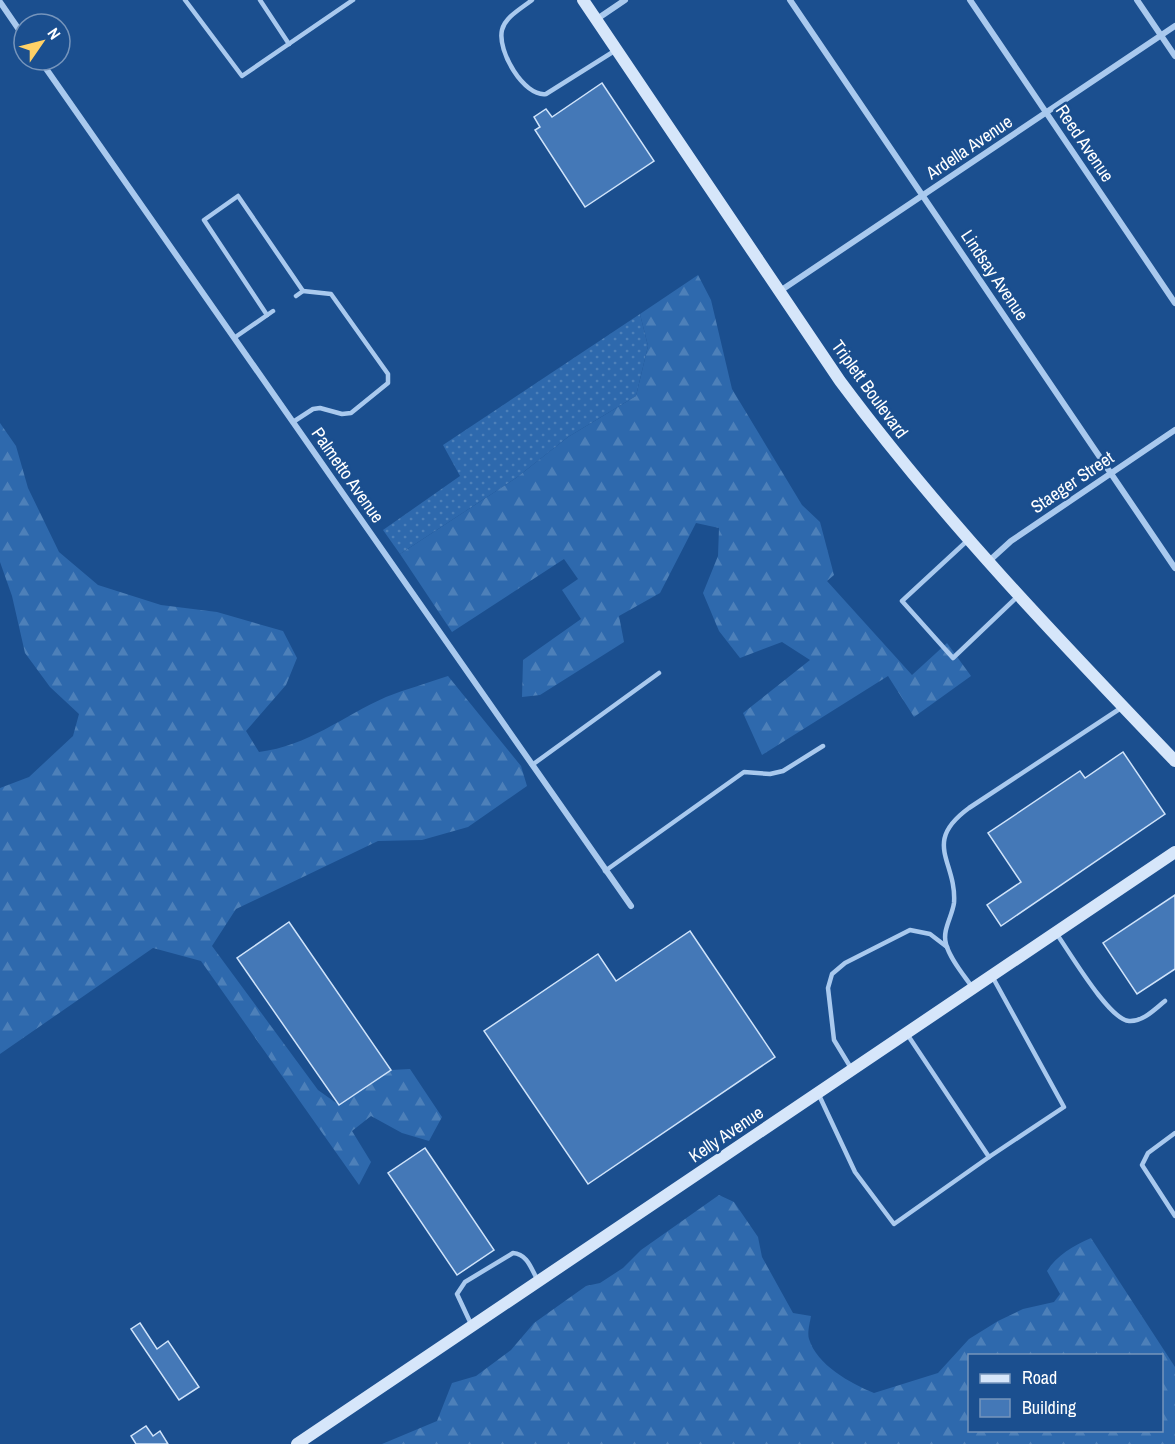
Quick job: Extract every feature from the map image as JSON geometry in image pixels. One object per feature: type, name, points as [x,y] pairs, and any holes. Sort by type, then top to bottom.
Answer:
[{"type":"main road","name":"Triplett Boulevard","points":[[583,0],[779,292],[883,439],[968,540],[1175,761]]},
{"type":"main road","name":"Kelly Avenue","points":[[297,1444],[1175,852]]},
{"type":"street","points":[[597,19],[625,0]]},
{"type":"street","name":"Lindsay Avenue","points":[[790,0],[1175,568]]},
{"type":"street","name":"Reed Avenue","points":[[970,0],[1175,303]]},
{"type":"street","points":[[1137,0],[1175,56]]},
{"type":"street","points":[[0,2],[12,20]]},
{"type":"street","name":"Ardella Avenue","points":[[779,292],[1175,26]]},
{"type":"street","name":"Palmetto Avenue","points":[[48,72],[631,906]]},
{"type":"street","name":"Staeger Street","points":[[988,562],[1011,541],[1175,430]]},
{"type":"lane","points":[[185,0],[242,76],[353,0]]},
{"type":"lane","points":[[260,0],[289,44]]},
{"type":"lane","points":[[532,0],[507,21],[502,36],[505,56],[528,89],[538,95],[546,94],[616,50]]},
{"type":"lane","points":[[267,315],[204,220],[238,196],[303,291]]},
{"type":"lane","points":[[293,423],[313,409],[320,408],[342,414],[351,413],[388,383],[388,374],[331,294],[303,291],[296,296]]},
{"type":"lane","points":[[234,338],[273,312]]},
{"type":"lane","points":[[968,540],[902,601],[953,658],[1019,596]]},
{"type":"lane","points":[[532,765],[659,674]]},
{"type":"lane","points":[[973,989],[947,947],[944,937],[954,903],[943,846],[946,831],[954,819],[1123,706]]},
{"type":"lane","points":[[605,871],[744,772],[770,774],[783,771],[823,746]]},
{"type":"lane","points":[[853,1070],[834,1040],[828,988],[832,974],[844,963],[910,930],[930,934],[947,947]]},
{"type":"lane","points":[[1056,933],[1108,1008],[1120,1019],[1129,1021],[1144,1018],[1165,1001]]},
{"type":"lane","points":[[818,1093],[855,1172],[894,1224],[989,1156],[1064,1107],[992,976]]},
{"type":"lane","points":[[907,1034],[989,1156]]},
{"type":"lane","points":[[1175,1133],[1148,1153],[1142,1165],[1175,1216]]},
{"type":"lane","points":[[473,1326],[457,1294],[465,1282],[513,1252],[526,1258],[538,1281]]},
{"type":"green space","points":[[698,275],[711,300],[732,389],[802,505],[820,522],[834,575],[827,581],[912,675],[947,643],[971,676],[914,717],[888,676],[762,755],[743,713],[810,660],[782,642],[740,658],[719,631],[703,593],[718,556],[719,528],[696,523],[660,593],[619,616],[624,642],[540,695],[522,697],[523,660],[581,619],[562,590],[578,579],[564,559],[452,632],[400,554],[516,478],[568,437],[636,396],[648,346],[640,314]]},
{"type":"green space","points":[[640,314],[648,346],[636,396],[568,437],[516,478],[400,554],[383,530],[460,476],[443,445]]},
{"type":"green space","points":[[0,423],[16,446],[28,488],[59,552],[98,585],[161,605],[217,612],[283,631],[297,658],[286,685],[246,731],[259,752],[293,744],[386,697],[448,676],[521,766],[527,786],[468,827],[422,840],[378,841],[236,909],[212,946],[318,1090],[339,1105],[391,1070],[410,1069],[442,1117],[429,1141],[402,1133],[371,1116],[352,1131],[371,1162],[359,1185],[201,961],[153,948],[0,1054],[0,788],[29,777],[73,736],[79,714],[50,687],[25,653],[12,596],[0,562]]},
{"type":"green space","points":[[719,1195],[734,1202],[758,1237],[762,1257],[793,1313],[811,1316],[808,1337],[819,1357],[845,1378],[874,1393],[938,1373],[969,1339],[998,1321],[1023,1309],[1054,1302],[1060,1294],[1047,1271],[1066,1252],[1091,1238],[1175,1367],[1175,1444],[382,1444],[437,1421],[452,1383],[476,1376],[511,1350],[534,1323],[586,1286],[600,1283],[623,1268],[641,1250]]},
{"type":"building","points":[[602,83],[654,161],[585,207],[535,130],[540,127],[534,117],[546,109],[552,117]]},
{"type":"building","points":[[1123,752],[1165,814],[1001,926],[987,905],[1021,882],[988,833],[1080,771],[1085,778]]},
{"type":"building","points":[[1175,895],[1175,969],[1137,994],[1103,943]]},
{"type":"building","points":[[289,922],[391,1070],[339,1105],[237,958]]},
{"type":"building","points":[[690,931],[775,1057],[588,1184],[484,1031],[598,954],[616,981]]},
{"type":"building","points":[[425,1148],[494,1250],[457,1275],[388,1173]]},
{"type":"building","points":[[140,1323],[157,1349],[168,1341],[199,1387],[179,1400],[131,1329]]},
{"type":"building","points":[[146,1426],[153,1436],[160,1431],[168,1444],[136,1444],[131,1436]]}]
